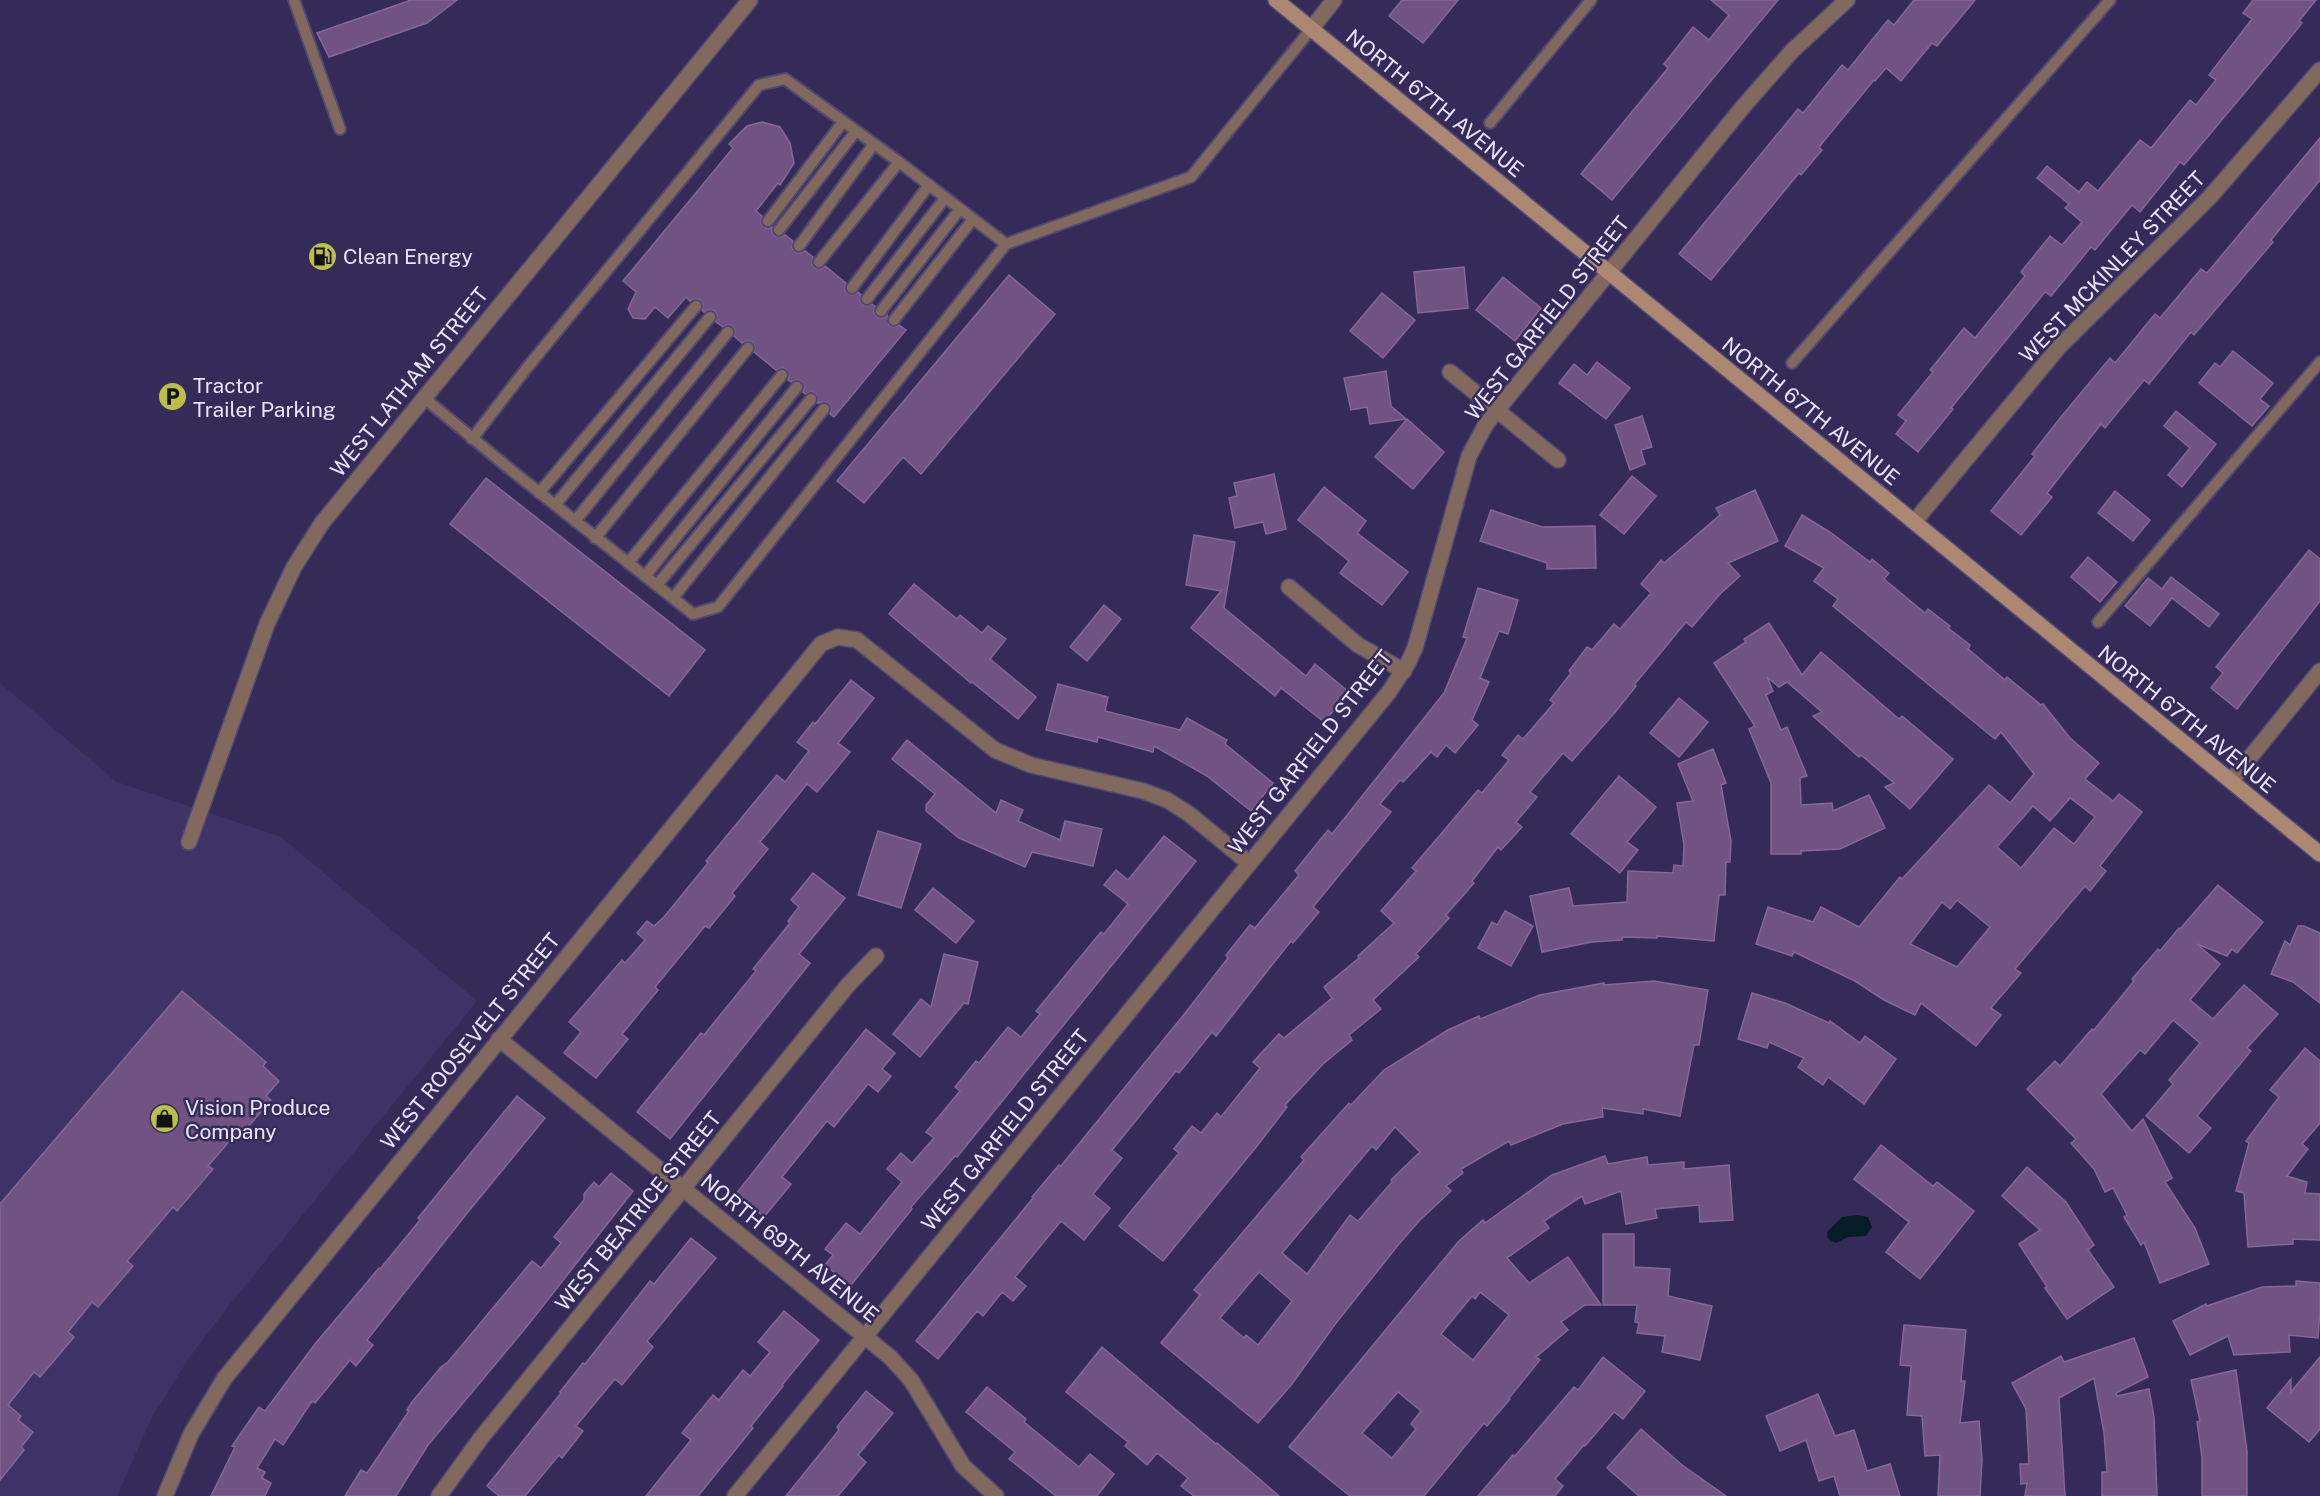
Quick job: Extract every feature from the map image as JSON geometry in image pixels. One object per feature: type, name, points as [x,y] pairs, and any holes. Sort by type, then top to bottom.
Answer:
[{"type":"main road","name":"NORTH 67TH AVENUE","points":[[1276,0],[2320,854]]},
{"type":"street","name":"WEST LATHAM STREET","points":[[189,842],[267,624],[294,567],[322,523],[750,0]]},
{"type":"street","points":[[1312,28],[1334,0]]},
{"type":"street","name":"WEST GARFIELD STREET","points":[[735,1496],[1389,692],[1404,671],[1421,632],[1469,456],[1486,424],[1765,81],[1792,51],[1847,0]]},
{"type":"street","name":"WEST MCKINLEY STREET","points":[[1914,522],[2059,347],[2210,197],[2320,70]]},
{"type":"street","points":[[1449,372],[1558,460]]},
{"type":"street","points":[[1288,587],[1358,645],[1404,671]]},
{"type":"street","name":"WEST ROOSEVELT STREET","points":[[165,1496],[191,1434],[224,1379],[814,651],[829,639],[848,638],[865,645],[985,742],[1006,756],[1031,765],[1143,791],[1167,800],[1190,814],[1250,863]]},
{"type":"street","points":[[2230,781],[2320,671]]},
{"type":"street","name":"WEST BEATRICE STREET","points":[[439,1496],[481,1438],[848,985],[876,956]]},
{"type":"street","name":"NORTH 69TH AVENUE","points":[[499,1039],[864,1336],[905,1372],[963,1466],[996,1496]]},
{"type":"lane","points":[[294,0],[340,129]]},
{"type":"lane","points":[[1490,123],[1591,0]]},
{"type":"lane","points":[[1792,363],[2110,0]]},
{"type":"lane","points":[[423,397],[555,506],[693,614],[718,607],[1006,244],[1191,177],[1312,28]]},
{"type":"lane","points":[[472,439],[526,369],[759,85],[785,79],[1006,244]]},
{"type":"lane","points":[[768,221],[843,122]]},
{"type":"lane","points":[[779,230],[856,131]]},
{"type":"lane","points":[[799,246],[874,144]]},
{"type":"lane","points":[[819,262],[898,162]]},
{"type":"lane","points":[[852,288],[929,185]]},
{"type":"lane","points":[[867,300],[945,198]]},
{"type":"lane","points":[[881,310],[960,209]]},
{"type":"lane","points":[[894,321],[973,219]]},
{"type":"lane","points":[[539,493],[696,306]]},
{"type":"lane","points":[[555,506],[710,317]]},
{"type":"lane","points":[[575,521],[729,332]]},
{"type":"lane","points":[[595,538],[748,348]]},
{"type":"lane","points":[[2098,622],[2320,362]]},
{"type":"lane","points":[[628,563],[782,375]]},
{"type":"lane","points":[[645,576],[797,387]]},
{"type":"lane","points":[[657,585],[811,399]]},
{"type":"lane","points":[[673,598],[824,409]]},
{"type":"shaded area","points":[[0,683],[117,782],[281,837],[477,1001],[227,1308],[189,1358],[151,1419],[117,1496],[0,1496]]},
{"type":"water","points":[[1857,1215],[1868,1217],[1872,1227],[1866,1236],[1848,1237],[1836,1243],[1828,1239],[1827,1232],[1842,1217]]},
{"type":"building","points":[[411,0],[457,0],[427,23],[329,57],[317,33]]},
{"type":"building","points":[[1402,0],[1458,0],[1423,43],[1389,16]]},
{"type":"building","points":[[1711,0],[1778,0],[1612,200],[1581,174],[1668,68],[1664,64],[1693,27],[1709,40],[1729,15]]},
{"type":"building","points":[[1914,0],[1975,0],[1937,46],[1932,43],[1901,81],[1886,68],[1874,80],[1819,147],[1822,150],[1801,175],[1799,173],[1711,280],[1679,254],[1798,109],[1803,113],[1842,65],[1848,70],[1888,20],[1894,25]]},
{"type":"building","points":[[2253,0],[2316,0],[2299,21],[2302,23],[2184,165],[2180,162],[2140,212],[2132,205],[2095,250],[2091,247],[2051,296],[2045,292],[1918,452],[1896,434],[1906,421],[1898,415],[1933,372],[1930,370],[1964,328],[1975,338],[2025,276],[2021,272],[2050,236],[2062,245],[2082,222],[2065,208],[2069,204],[2037,178],[2047,166],[2079,192],[2087,182],[2098,191],[2140,140],[2151,148],[2190,100],[2196,105],[2216,80],[2209,75],[2252,19],[2243,13]]},
{"type":"building","points":[[762,122],[780,127],[790,143],[794,163],[780,185],[778,183],[756,211],[762,216],[761,224],[766,228],[772,227],[775,236],[785,235],[793,241],[792,248],[795,252],[805,251],[813,257],[812,264],[815,268],[821,269],[825,266],[846,283],[845,291],[852,295],[858,292],[863,305],[875,306],[874,313],[877,317],[883,318],[887,315],[889,325],[894,327],[899,325],[906,330],[834,417],[830,414],[829,404],[817,403],[816,394],[812,392],[805,394],[802,382],[788,380],[787,370],[783,368],[776,370],[754,352],[755,346],[752,342],[742,343],[734,336],[735,330],[732,326],[723,327],[716,322],[717,315],[714,311],[704,312],[702,310],[703,304],[700,300],[690,301],[686,297],[668,318],[655,307],[645,319],[633,318],[628,309],[636,292],[623,281],[733,148],[729,144],[747,126]]},
{"type":"building","points":[[2320,138],[2320,180],[2271,240],[2273,242],[2194,335],[2191,332],[2149,384],[2144,380],[2105,428],[2101,424],[2047,493],[2052,497],[2021,535],[1991,511],[2035,456],[2032,454],[2110,358],[2115,363],[2155,314],[2160,318],[2201,269],[2207,273]]},
{"type":"building","points":[[1464,267],[1468,308],[1418,313],[1414,272]]},
{"type":"building","points":[[1009,275],[1055,314],[921,474],[903,457],[864,503],[837,481]]},
{"type":"building","points":[[1503,277],[1541,308],[1515,341],[1476,310]]},
{"type":"building","points":[[1382,293],[1415,320],[1383,358],[1350,331]]},
{"type":"building","points":[[2233,351],[2273,383],[2260,399],[2269,406],[2252,426],[2199,383],[2215,363],[2220,367]]},
{"type":"building","points":[[1597,362],[1630,388],[1606,419],[1559,383],[1574,364],[1587,375]]},
{"type":"building","points":[[1386,371],[1391,406],[1406,419],[1370,424],[1367,407],[1351,410],[1344,378]]},
{"type":"building","points":[[2176,411],[2216,444],[2182,487],[2168,475],[2190,448],[2164,426]]},
{"type":"building","points":[[1642,416],[1652,447],[1641,450],[1645,464],[1630,470],[1615,425]]},
{"type":"building","points":[[1407,419],[1444,452],[1413,489],[1375,457]]},
{"type":"building","points":[[1274,474],[1286,529],[1266,534],[1263,522],[1235,528],[1229,498],[1237,496],[1234,483]]},
{"type":"building","points":[[1632,476],[1656,496],[1624,534],[1600,515]]},
{"type":"building","points":[[486,478],[705,650],[669,696],[450,524]]},
{"type":"building","points":[[1324,487],[1366,521],[1357,533],[1408,572],[1382,605],[1340,573],[1349,561],[1298,520]]},
{"type":"building","points":[[1755,490],[1778,541],[1728,563],[1740,576],[1720,594],[1692,627],[1686,622],[1634,685],[1636,686],[1617,710],[1572,761],[1563,753],[1530,792],[1537,797],[1516,822],[1522,827],[1501,850],[1498,847],[1472,881],[1474,883],[1446,915],[1449,918],[1416,954],[1419,957],[1373,1000],[1381,1009],[1349,1035],[1352,1040],[1323,1064],[1285,1105],[1287,1107],[1257,1146],[1163,1261],[1119,1226],[1179,1153],[1174,1149],[1192,1126],[1201,1133],[1217,1113],[1221,1117],[1260,1068],[1253,1062],[1279,1034],[1284,1038],[1332,998],[1324,987],[1359,958],[1358,956],[1394,923],[1381,911],[1416,871],[1412,868],[1478,790],[1482,793],[1509,760],[1502,755],[1518,735],[1523,739],[1554,703],[1550,700],[1587,647],[1592,650],[1614,624],[1620,629],[1651,593],[1641,584],[1661,560],[1664,563],[1720,515],[1716,508]]},
{"type":"building","points":[[2115,491],[2150,520],[2133,541],[2098,513]]},
{"type":"building","points":[[1491,510],[1542,527],[1595,526],[1596,568],[1547,569],[1547,563],[1480,541]]},
{"type":"building","points":[[1802,515],[1830,532],[1870,562],[1872,559],[1889,573],[1884,579],[1925,613],[1928,609],[1950,626],[1948,628],[1970,645],[1968,649],[2005,680],[2007,677],[2041,705],[2043,704],[2070,738],[2099,763],[2085,779],[2113,801],[2119,794],[2142,812],[2100,866],[2106,871],[2090,891],[2085,886],[2015,969],[2021,973],[1991,1008],[2001,1015],[1976,1046],[1921,1003],[1915,1015],[1884,1000],[1855,981],[1794,952],[1792,956],[1756,944],[1768,907],[1813,922],[1821,907],[1859,927],[1900,877],[1902,879],[1989,785],[2010,803],[2034,774],[2001,732],[1995,739],[1833,606],[1838,599],[1814,581],[1824,568],[1785,546]],"holes":[[[2070,798],[2095,817],[2074,844],[2054,828],[2021,868],[1997,847],[2033,806],[2050,821]],[[1957,900],[1990,927],[1957,967],[1910,944],[1942,902],[1950,909]]]},
{"type":"building","points":[[1194,535],[1235,542],[1224,608],[1306,676],[1315,664],[1349,692],[1324,722],[1281,688],[1275,696],[1191,628],[1221,591],[1186,585]]},
{"type":"building","points":[[2309,550],[2320,559],[2320,601],[2237,709],[2211,688],[2223,673],[2216,667]]},
{"type":"building","points":[[2088,557],[2117,582],[2100,602],[2071,577]]},
{"type":"building","points":[[2171,577],[2219,614],[2209,627],[2172,598],[2150,626],[2125,606],[2148,578],[2162,589]]},
{"type":"building","points":[[914,584],[957,619],[960,615],[982,633],[988,626],[1006,639],[990,659],[1036,697],[1018,719],[889,614]]},
{"type":"building","points":[[1478,588],[1518,600],[1508,634],[1499,631],[1480,678],[1489,682],[1472,720],[1478,725],[1455,753],[1446,745],[1437,757],[1431,752],[1403,782],[1400,780],[1380,804],[1391,812],[1313,907],[1319,912],[1293,943],[1291,941],[1216,1036],[1212,1032],[1179,1073],[1176,1071],[1112,1150],[1122,1158],[1093,1194],[1110,1208],[1084,1240],[1061,1221],[1015,1277],[1026,1286],[1013,1301],[1002,1292],[983,1316],[977,1311],[938,1359],[916,1341],[1186,1012],[1228,958],[1226,955],[1250,925],[1255,928],[1299,875],[1295,871],[1328,830],[1332,834],[1444,693],[1467,638],[1463,637]]},
{"type":"building","points":[[1104,605],[1121,619],[1087,661],[1070,647]]},
{"type":"building","points":[[1769,623],[1802,675],[1821,652],[1899,719],[1902,716],[1953,759],[1910,809],[1885,787],[1894,783],[1861,755],[1859,757],[1813,716],[1822,712],[1787,682],[1779,687],[1767,677],[1773,691],[1766,695],[1781,730],[1787,727],[1807,776],[1800,778],[1801,805],[1832,803],[1833,811],[1869,795],[1885,828],[1840,849],[1801,851],[1801,854],[1771,854],[1771,783],[1749,729],[1755,726],[1714,663],[1746,642],[1744,639]]},
{"type":"building","points":[[851,680],[874,698],[838,743],[850,752],[817,792],[807,784],[760,842],[768,849],[732,893],[735,896],[709,928],[705,926],[655,987],[658,990],[622,1034],[628,1039],[596,1078],[564,1053],[581,1032],[569,1022],[622,960],[625,963],[645,940],[637,933],[647,921],[654,926],[664,917],[708,863],[706,861],[777,775],[785,782],[809,751],[797,742]]},
{"type":"building","points":[[1058,684],[1108,697],[1105,711],[1180,730],[1187,718],[1227,740],[1225,744],[1273,783],[1251,811],[1207,776],[1154,746],[1153,752],[1098,737],[1097,742],[1046,730]]},
{"type":"building","points":[[1679,698],[1708,722],[1679,757],[1650,733]]},
{"type":"building","points":[[907,740],[996,813],[1001,800],[1023,810],[1018,821],[1060,840],[1065,821],[1102,829],[1093,866],[1032,852],[1025,867],[959,838],[926,811],[926,805],[935,794],[892,759]]},
{"type":"building","points":[[1713,749],[1726,783],[1721,785],[1731,841],[1730,862],[1726,862],[1725,895],[1719,895],[1714,941],[1657,936],[1657,938],[1622,937],[1622,940],[1592,942],[1542,952],[1530,896],[1569,888],[1573,906],[1627,902],[1628,871],[1673,873],[1674,865],[1683,866],[1684,845],[1677,803],[1693,801],[1678,764]]},
{"type":"building","points":[[1619,776],[1656,807],[1627,842],[1638,850],[1620,873],[1571,834]]},
{"type":"building","points":[[878,831],[921,844],[901,908],[858,895]]},
{"type":"building","points":[[1164,836],[1196,861],[957,1157],[955,1156],[911,1207],[912,1209],[851,1285],[825,1265],[833,1255],[825,1249],[846,1223],[860,1234],[902,1182],[887,1169],[901,1153],[912,1163],[934,1138],[926,1132],[960,1091],[955,1087],[976,1061],[979,1063],[1008,1027],[1021,1037],[1040,1014],[1036,1011],[1101,932],[1104,934],[1128,904],[1104,885],[1116,870],[1128,880]]},
{"type":"building","points":[[813,873],[845,898],[799,954],[810,963],[670,1139],[637,1112],[701,1033],[704,1035],[756,971],[753,969],[790,923],[788,921],[799,907],[791,900]]},
{"type":"building","points":[[2218,885],[2263,922],[2237,953],[2232,949],[2227,956],[2197,944],[2220,964],[2190,1000],[2213,1019],[2244,985],[2278,1014],[2247,1048],[2251,1051],[2197,1116],[2211,1128],[2189,1153],[2146,1116],[2173,1084],[2169,1080],[2200,1043],[2173,1020],[2145,1054],[2140,1050],[2101,1094],[2132,1131],[2143,1119],[2172,1178],[2165,1182],[2195,1228],[2209,1264],[2160,1283],[2144,1242],[2141,1245],[2124,1217],[2127,1215],[2113,1188],[2105,1192],[2094,1169],[2071,1143],[2076,1139],[2027,1089],[2055,1061],[2060,1066],[2092,1029],[2094,1030],[2134,981],[2132,979]]},
{"type":"building","points":[[933,888],[974,921],[956,943],[915,910]]},
{"type":"building","points":[[1505,911],[1533,926],[1511,966],[1478,948],[1492,922],[1497,925]]},
{"type":"building","points":[[2298,926],[2304,926],[2320,933],[2320,1003],[2293,982],[2271,974],[2285,941],[2290,945]]},
{"type":"building","points":[[944,954],[978,962],[968,1004],[964,1003],[920,1057],[893,1034],[921,999],[931,1007]]},
{"type":"building","points":[[1654,981],[1708,990],[1699,1045],[1694,1045],[1680,1116],[1643,1109],[1643,1114],[1602,1108],[1603,1117],[1563,1124],[1511,1145],[1509,1141],[1461,1169],[1463,1173],[1446,1186],[1451,1191],[1420,1220],[1399,1244],[1336,1323],[1292,1384],[1258,1423],[1161,1343],[1200,1295],[1194,1290],[1304,1160],[1301,1157],[1349,1103],[1351,1105],[1384,1070],[1448,1030],[1479,1016],[1480,1019],[1540,995],[1604,983],[1604,985]],"holes":[[[1395,1127],[1420,1152],[1391,1180],[1392,1182],[1358,1221],[1350,1215],[1307,1274],[1282,1253],[1372,1146],[1376,1150]],[[1259,1272],[1292,1301],[1258,1345],[1246,1335],[1244,1338],[1220,1318]]]},
{"type":"building","points":[[182,991],[266,1062],[263,1066],[279,1081],[266,1096],[271,1100],[236,1141],[232,1138],[208,1166],[213,1169],[177,1211],[173,1207],[127,1261],[133,1266],[98,1307],[92,1302],[68,1332],[74,1337],[40,1377],[34,1372],[8,1405],[21,1416],[18,1420],[33,1432],[21,1447],[24,1450],[0,1480],[0,1204]]},
{"type":"building","points":[[1752,993],[1785,1003],[1829,1023],[1830,1021],[1860,1043],[1865,1036],[1896,1059],[1864,1104],[1828,1077],[1823,1085],[1798,1067],[1804,1058],[1769,1042],[1767,1048],[1738,1039]]},
{"type":"building","points":[[866,1029],[895,1053],[882,1069],[891,1076],[878,1092],[868,1084],[834,1127],[827,1121],[782,1177],[791,1184],[764,1217],[736,1194]]},
{"type":"building","points":[[2305,1048],[2320,1061],[2320,1123],[2302,1144],[2308,1149],[2287,1176],[2307,1182],[2305,1193],[2320,1194],[2320,1240],[2293,1239],[2293,1244],[2248,1247],[2244,1193],[2236,1191],[2249,1143],[2246,1141],[2279,1097],[2270,1090]]},
{"type":"building","points":[[517,1096],[545,1118],[367,1340],[373,1345],[356,1366],[350,1360],[315,1403],[312,1401],[283,1445],[275,1439],[257,1468],[265,1472],[262,1478],[271,1483],[265,1496],[211,1496],[235,1447],[232,1446],[259,1407],[265,1411],[315,1344],[420,1220],[418,1218]]},
{"type":"building","points":[[1881,1145],[1933,1186],[1937,1182],[1974,1211],[1920,1279],[1886,1252],[1909,1222],[1854,1179]]},
{"type":"building","points":[[1605,1156],[1608,1164],[1647,1157],[1648,1165],[1684,1162],[1684,1169],[1729,1165],[1733,1220],[1700,1222],[1699,1205],[1655,1209],[1657,1218],[1626,1224],[1621,1191],[1585,1204],[1582,1196],[1544,1221],[1549,1228],[1507,1258],[1529,1283],[1568,1257],[1601,1305],[1585,1305],[1561,1322],[1568,1330],[1536,1357],[1540,1360],[1510,1399],[1487,1426],[1484,1423],[1424,1496],[1350,1496],[1289,1447],[1459,1241],[1483,1220],[1485,1223],[1552,1175]],"holes":[[[1480,1292],[1509,1315],[1473,1360],[1441,1334],[1472,1296],[1475,1299]],[[1398,1392],[1421,1411],[1411,1424],[1416,1429],[1392,1458],[1362,1433]]]},
{"type":"building","points":[[2027,1167],[2066,1202],[2094,1245],[2088,1250],[2114,1287],[2067,1319],[2045,1288],[2047,1287],[2019,1244],[2040,1230],[2002,1196]]},
{"type":"building","points":[[611,1173],[633,1191],[528,1325],[428,1445],[396,1496],[345,1496],[361,1470],[367,1473],[409,1411],[407,1410],[412,1402],[532,1261],[541,1268],[561,1243],[554,1237],[584,1200],[584,1194],[594,1182],[599,1187]]},
{"type":"building","points":[[1603,1234],[1634,1234],[1634,1267],[1670,1269],[1668,1296],[1712,1306],[1700,1360],[1662,1352],[1665,1336],[1637,1333],[1639,1323],[1635,1322],[1637,1305],[1603,1305]]},
{"type":"building","points":[[691,1238],[716,1258],[647,1341],[653,1347],[622,1385],[615,1379],[576,1426],[583,1431],[562,1458],[559,1455],[525,1496],[499,1496],[487,1486],[650,1281],[654,1284]]},
{"type":"building","points":[[2296,1281],[2320,1283],[2318,1338],[2289,1335],[2290,1352],[2234,1355],[2228,1336],[2190,1355],[2173,1321],[2206,1304],[2207,1306],[2262,1287],[2296,1286]]},
{"type":"building","points":[[784,1311],[819,1340],[698,1496],[646,1496],[691,1440],[682,1433],[713,1395],[719,1400],[743,1370],[750,1376],[770,1352],[758,1342]]},
{"type":"building","points":[[1904,1325],[1966,1330],[1961,1381],[1965,1381],[1960,1423],[1979,1421],[1982,1459],[1980,1496],[1938,1496],[1940,1455],[1925,1456],[1922,1416],[1907,1415],[1911,1366],[1900,1365]]},
{"type":"building","points":[[2134,1338],[2148,1377],[2116,1393],[2117,1396],[2149,1389],[2154,1417],[2157,1496],[2102,1496],[2102,1472],[2107,1472],[2104,1433],[2094,1378],[2059,1398],[2065,1496],[2025,1496],[2027,1483],[2021,1484],[2020,1464],[2029,1464],[2026,1409],[2012,1383],[2061,1356],[2064,1362]]},
{"type":"building","points":[[1102,1347],[1279,1496],[1194,1496],[1181,1486],[1188,1478],[1157,1453],[1147,1465],[1125,1446],[1128,1442],[1066,1392]]},
{"type":"building","points":[[1603,1357],[1645,1391],[1623,1419],[1614,1412],[1584,1445],[1555,1479],[1563,1486],[1555,1496],[1478,1496],[1574,1387],[1578,1390]]},
{"type":"building","points":[[2320,1357],[2320,1429],[2309,1442],[2267,1408],[2291,1379],[2291,1392]]},
{"type":"building","points":[[2236,1370],[2247,1451],[2247,1496],[2202,1496],[2202,1457],[2197,1422],[2200,1421],[2191,1380]]},
{"type":"building","points":[[987,1387],[1026,1419],[1024,1422],[1079,1467],[1090,1454],[1114,1474],[1097,1496],[1056,1496],[1009,1459],[1015,1452],[966,1412]]},
{"type":"building","points":[[866,1391],[893,1413],[858,1455],[866,1462],[838,1496],[786,1496],[839,1430],[837,1427]]},
{"type":"building","points":[[1818,1394],[1835,1436],[1854,1430],[1867,1471],[1890,1464],[1900,1496],[1840,1496],[1834,1476],[1819,1481],[1806,1440],[1780,1451],[1766,1416]]},
{"type":"building","points":[[1641,1429],[1682,1465],[1726,1496],[1639,1496],[1607,1468]]},
{"type":"place","name":"Clean Energy","points":[[322,256]]},
{"type":"place","name":"Tractor Trailer Parking","points":[[172,397]]},
{"type":"place","name":"Vision Produce Company","points":[[164,1119]]}]
